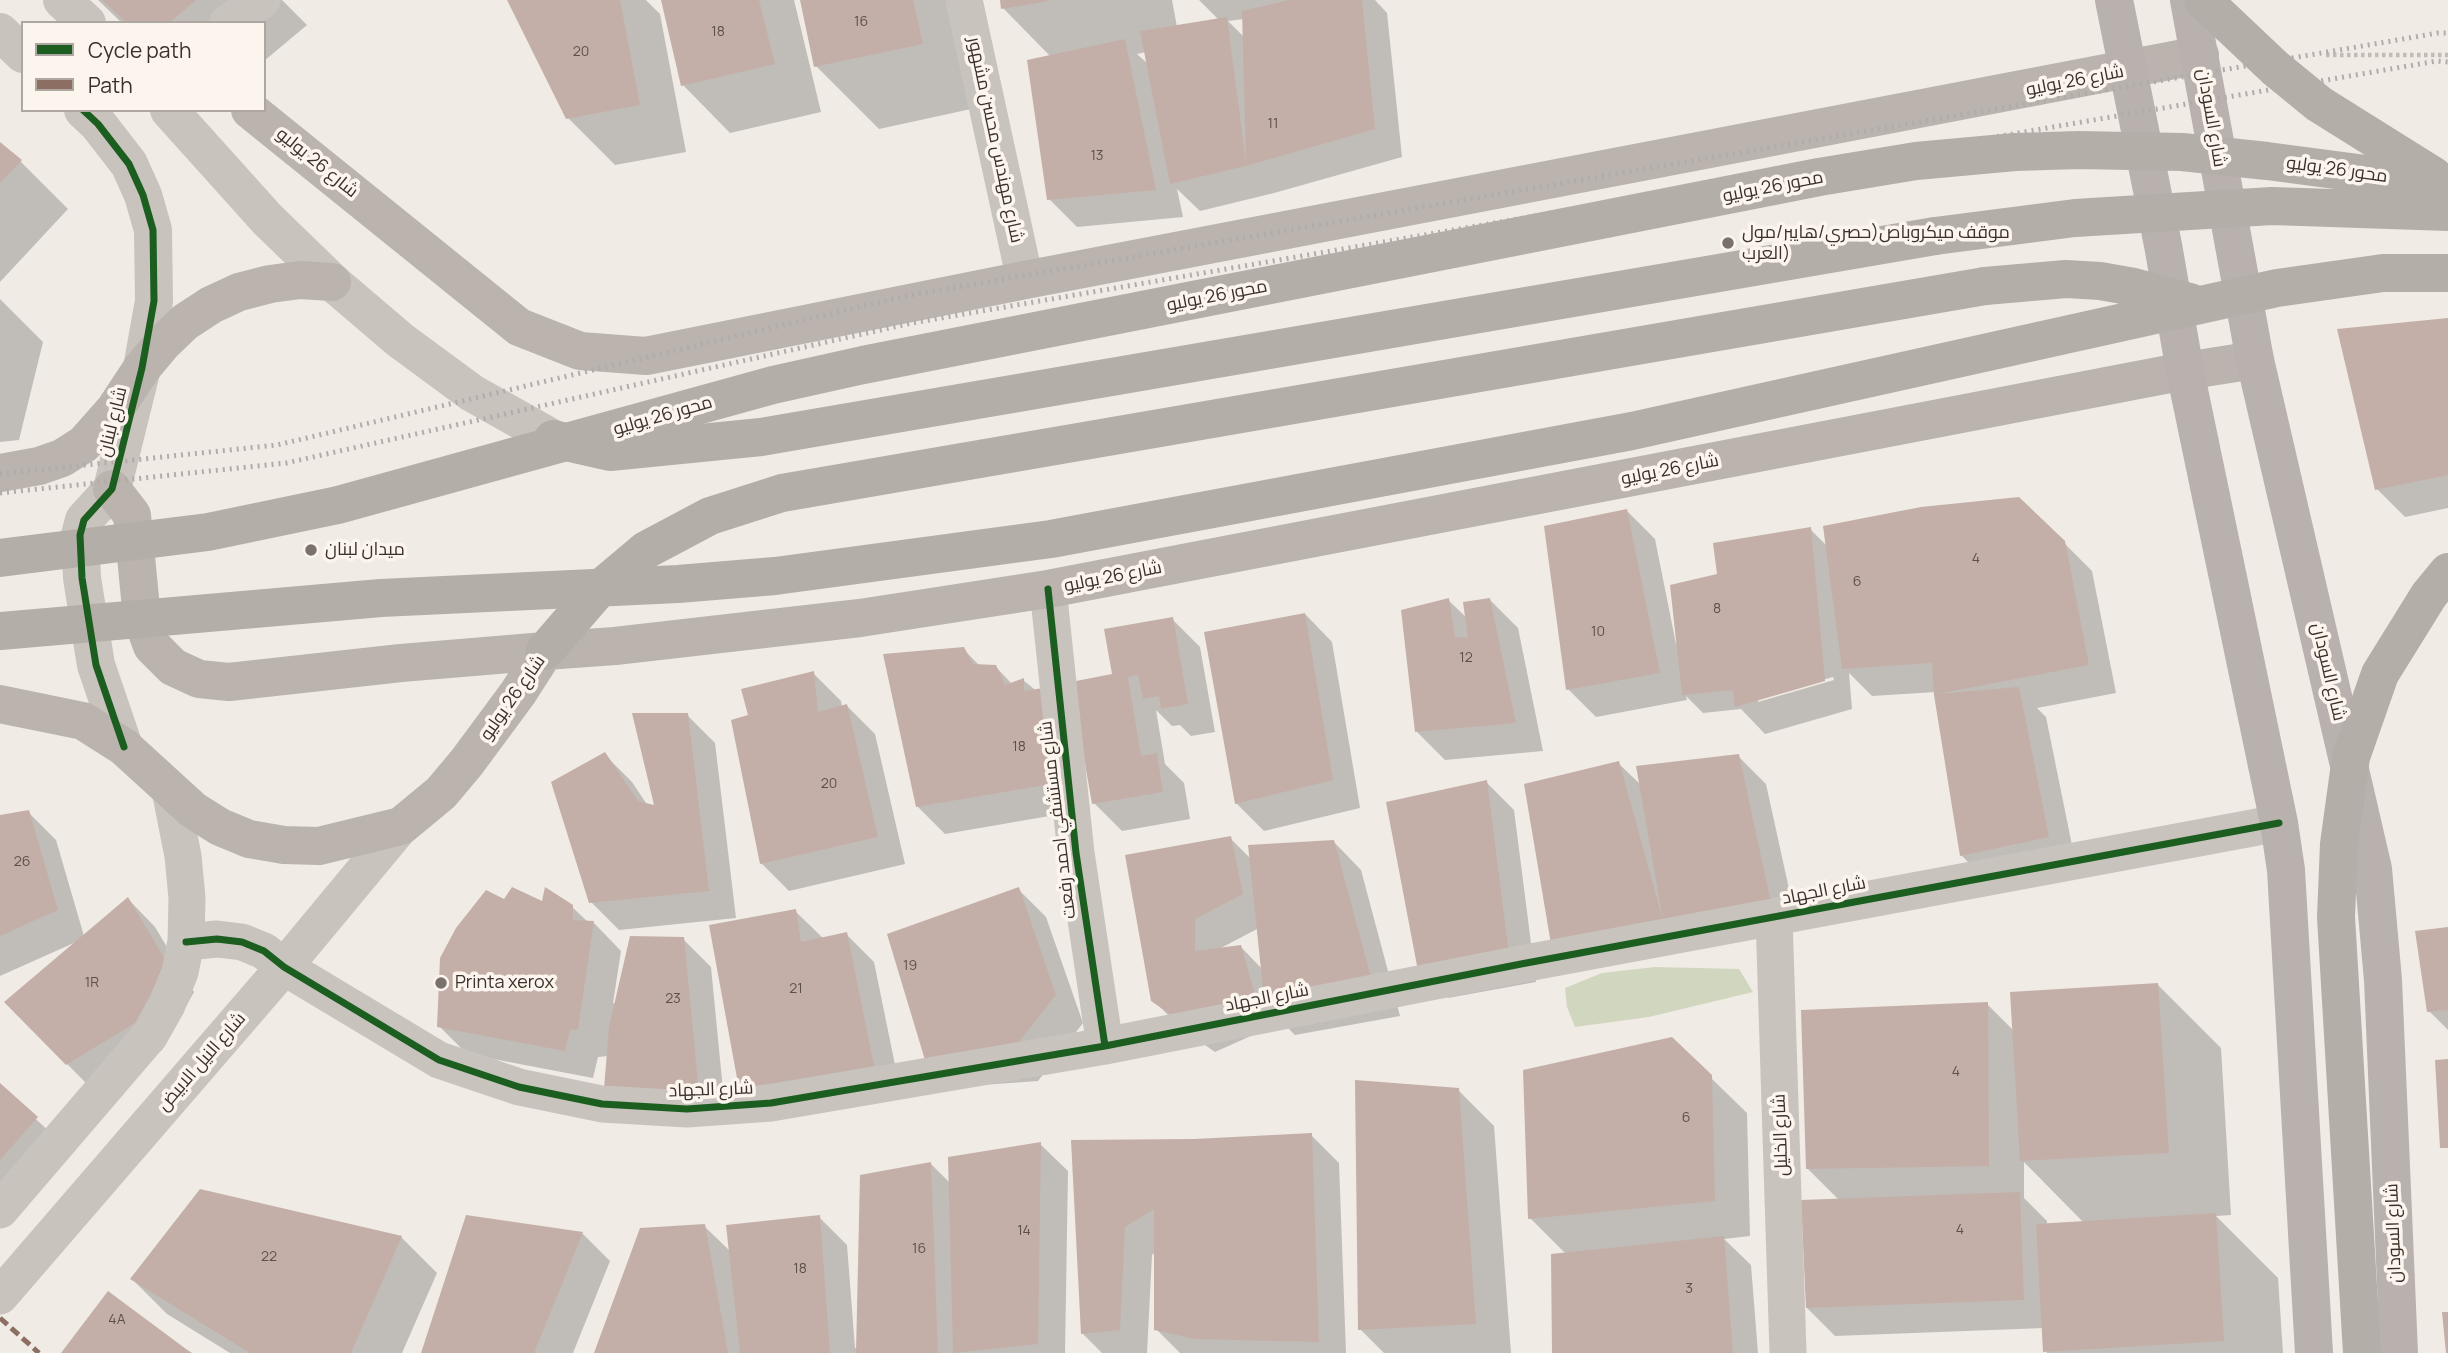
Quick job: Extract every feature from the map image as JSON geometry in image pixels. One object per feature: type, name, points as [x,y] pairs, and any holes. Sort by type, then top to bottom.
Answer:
[{"type":"highway","points":[[2203,0],[2275,68],[2319,104],[2448,185]]},
{"type":"highway","name":"محور 26 يوليو","points":[[0,558],[208,532],[338,505],[773,386],[863,365],[1805,180],[1916,161],[2066,151],[2182,152],[2280,162],[2448,185]]},
{"type":"highway","points":[[552,438],[610,452],[761,437],[1935,236],[2075,218],[2272,206],[2448,212]]},
{"type":"highway","points":[[0,631],[381,598],[678,584],[775,576],[1051,539],[1632,431],[2277,288],[2383,273],[2448,273]]},
{"type":"highway","points":[[545,651],[596,592],[646,550],[710,516],[782,493],[1985,285],[2066,279],[2100,281],[2197,304]]},
{"type":"highway","points":[[2362,1353],[2336,917],[2339,844],[2351,757],[2380,674],[2429,595],[2448,572]]},
{"type":"main road","points":[[2114,0],[2163,245],[2185,372],[2279,823],[2290,917],[2314,1353]]},
{"type":"main road","name":"شارع السودان","points":[[2189,0],[2255,360],[2373,869],[2383,980],[2399,1353]]},
{"type":"main road","name":"شارع 26 يوليو","points":[[252,112],[519,327],[580,351],[646,356],[1025,280],[2200,55]]},
{"type":"main road","points":[[0,473],[39,466],[62,458],[83,444],[116,409],[142,368],[163,343],[185,321],[211,305],[240,292],[270,284],[300,280],[332,282]]},
{"type":"main road","name":"شارع 26 يوليو","points":[[0,704],[83,720],[124,747],[194,810],[220,827],[249,839],[284,845],[319,846],[353,840],[401,826],[441,793],[518,693],[545,651],[615,646],[860,618],[1048,589],[2255,360]]},
{"type":"main road","points":[[112,489],[132,515],[142,619],[152,646],[173,667],[199,679],[229,682],[401,663],[545,651]]},
{"type":"street","points":[[62,0],[85,21]]},
{"type":"street","points":[[231,21],[262,0]]},
{"type":"street","name":"شارع مهندس محسن مشهور","points":[[964,0],[1025,280]]},
{"type":"street","points":[[0,33],[21,52]]},
{"type":"street","name":"شارع لبنان","points":[[85,112],[129,164],[143,195],[153,230],[155,301],[142,368],[112,489],[83,520],[80,535],[88,621],[96,665],[124,747]]},
{"type":"street","points":[[171,112],[267,219],[332,282],[400,340],[472,393],[552,438]]},
{"type":"street","name":"شارع مستشفي احمد رفعت","points":[[1048,589],[1076,853],[1105,1046]]},
{"type":"street","points":[[0,1210],[150,1035],[167,1005],[180,972],[186,942],[187,898],[183,856],[170,790]]},
{"type":"street","name":"شارع الجهاد","points":[[186,942],[217,939],[242,942],[264,951],[284,967],[439,1060],[519,1087],[602,1104],[687,1109],[771,1103],[1105,1046],[1521,964],[2279,823]]},
{"type":"street","name":"شارع النيل الابيض","points":[[0,1296],[284,967],[401,826]]},
{"type":"street","name":"شارع الخليل","points":[[1774,917],[1788,1353]]},
{"type":"green space","points":[[1655,967],[1739,969],[1753,992],[1649,1017],[1575,1027],[1567,1007],[1565,988],[1602,973]]},
{"type":"building","points":[[102,0],[196,0],[171,21],[125,21]]},
{"type":"building","points":[[507,0],[620,0],[640,105],[566,119]]},
{"type":"building","points":[[661,0],[759,0],[775,64],[681,86]]},
{"type":"building","points":[[800,0],[913,0],[923,44],[814,67]]},
{"type":"building","points":[[1000,0],[1049,0],[1049,1],[1001,9]]},
{"type":"building","points":[[1289,0],[1362,0],[1375,129],[1246,166],[1170,184],[1140,31],[1227,17],[1246,163],[1242,11]]},
{"type":"building","points":[[1125,39],[1156,190],[1047,200],[1027,60]]},
{"type":"building","points":[[0,142],[22,160],[0,183]]},
{"type":"building","points":[[2448,318],[2448,475],[2375,490],[2337,329]]},
{"type":"building","points":[[2019,497],[2065,541],[2089,665],[1937,694],[2019,687],[2049,837],[1960,856],[1934,695],[1932,663],[1842,669],[1823,526],[1921,507]]},
{"type":"building","points":[[1627,509],[1660,673],[1566,690],[1544,526]]},
{"type":"building","points":[[1811,527],[1825,681],[1735,707],[1733,690],[1682,695],[1670,585],[1717,574],[1713,543]]},
{"type":"building","points":[[1449,598],[1455,637],[1468,638],[1463,602],[1490,598],[1516,723],[1415,732],[1401,610]]},
{"type":"building","points":[[1305,613],[1333,780],[1235,804],[1204,632]]},
{"type":"building","points":[[1173,617],[1188,704],[1161,709],[1159,696],[1143,699],[1138,675],[1128,677],[1141,756],[1157,753],[1163,792],[1092,804],[1071,682],[1112,674],[1104,629]]},
{"type":"building","points":[[964,647],[973,664],[996,665],[1005,685],[1024,678],[1024,691],[1043,688],[1063,782],[916,807],[883,654]]},
{"type":"building","points":[[814,671],[818,712],[847,704],[878,837],[760,864],[731,720],[748,715],[741,689]]},
{"type":"building","points":[[632,713],[688,713],[709,891],[589,903],[551,782],[605,752],[638,801],[654,805]]},
{"type":"building","points":[[1739,754],[1771,903],[1551,944],[1524,784],[1619,761],[1663,920],[1636,766]]},
{"type":"building","points":[[1487,780],[1509,954],[1418,971],[1386,802]]},
{"type":"building","points":[[29,810],[58,910],[0,936],[0,815]]},
{"type":"building","points":[[1231,836],[1243,894],[1195,919],[1195,951],[1241,945],[1255,995],[1186,1025],[1151,1001],[1125,855]]},
{"type":"building","points":[[1334,840],[1374,988],[1265,1008],[1248,845]]},
{"type":"building","points":[[512,887],[542,901],[545,887],[573,905],[573,920],[594,921],[578,1029],[570,1030],[565,1051],[437,1027],[440,958],[456,928],[486,890],[504,899]]},
{"type":"building","points":[[1019,887],[1056,995],[1010,1053],[925,1060],[887,934]]},
{"type":"building","points":[[128,897],[167,963],[135,1023],[66,1065],[4,1002]]},
{"type":"building","points":[[796,909],[801,942],[847,932],[874,1066],[739,1089],[709,925]]},
{"type":"building","points":[[2448,927],[2448,1010],[2427,1012],[2415,931]]},
{"type":"building","points":[[630,936],[684,937],[699,1094],[604,1089],[609,1027]]},
{"type":"building","points":[[2158,983],[2169,1153],[2020,1161],[2010,992]]},
{"type":"building","points":[[1988,1002],[1989,1166],[1806,1169],[1801,1010]]},
{"type":"building","points":[[1672,1037],[1712,1075],[1715,1201],[1528,1219],[1523,1070]]},
{"type":"building","points":[[2448,1059],[2448,1148],[2440,1148],[2435,1060]]},
{"type":"building","points":[[1355,1080],[1459,1088],[1476,1324],[1358,1330]]},
{"type":"building","points":[[0,1083],[38,1117],[0,1160]]},
{"type":"building","points":[[1312,1133],[1319,1342],[1195,1339],[1154,1330],[1154,1209],[1125,1227],[1120,1330],[1081,1334],[1071,1140],[1194,1139]]},
{"type":"building","points":[[1041,1142],[1038,1344],[953,1353],[948,1157]]},
{"type":"building","points":[[931,1162],[938,1353],[856,1353],[860,1175]]},
{"type":"building","points":[[200,1189],[402,1236],[351,1353],[250,1353],[130,1279]]},
{"type":"building","points":[[2020,1192],[2024,1300],[1806,1308],[1801,1200]]},
{"type":"building","points":[[2216,1213],[2224,1341],[2043,1352],[2036,1224]]},
{"type":"building","points":[[466,1215],[583,1232],[534,1353],[421,1353]]},
{"type":"building","points":[[820,1215],[830,1353],[740,1353],[726,1225]]},
{"type":"building","points":[[705,1224],[728,1353],[594,1353],[640,1228]]},
{"type":"building","points":[[1724,1236],[1733,1353],[1552,1353],[1551,1254]]},
{"type":"building","points":[[108,1291],[186,1349],[192,1353],[61,1353]]},
{"type":"building","points":[[2442,1312],[2448,1312],[2448,1353],[2446,1353]]},
{"type":"railway","points":[[0,474],[277,445],[905,296],[2448,33]]},
{"type":"railway","points":[[0,493],[286,463],[912,323],[2437,61],[2448,62]]},
{"type":"marked path","points":[[0,1318],[39,1353]]},
{"type":"cycle path","points":[[85,112],[129,164],[143,195],[153,230],[154,301],[142,368],[112,489],[84,520],[80,535],[82,578],[96,665],[124,747]]},
{"type":"cycle path","points":[[1048,589],[1076,853],[1105,1046]]},
{"type":"cycle path","points":[[186,942],[217,939],[242,942],[264,951],[284,967],[439,1060],[519,1087],[602,1104],[687,1109],[771,1103],[1105,1046],[1521,964],[2279,823]]},
{"type":"place","name":"موقف ميكروباص(حصري/هايبر/مول العرب)","points":[[1728,243]]},
{"type":"place","name":"ميدان لبنان","points":[[311,550]]},
{"type":"place","name":"Printa xerox","points":[[441,983]]}]
